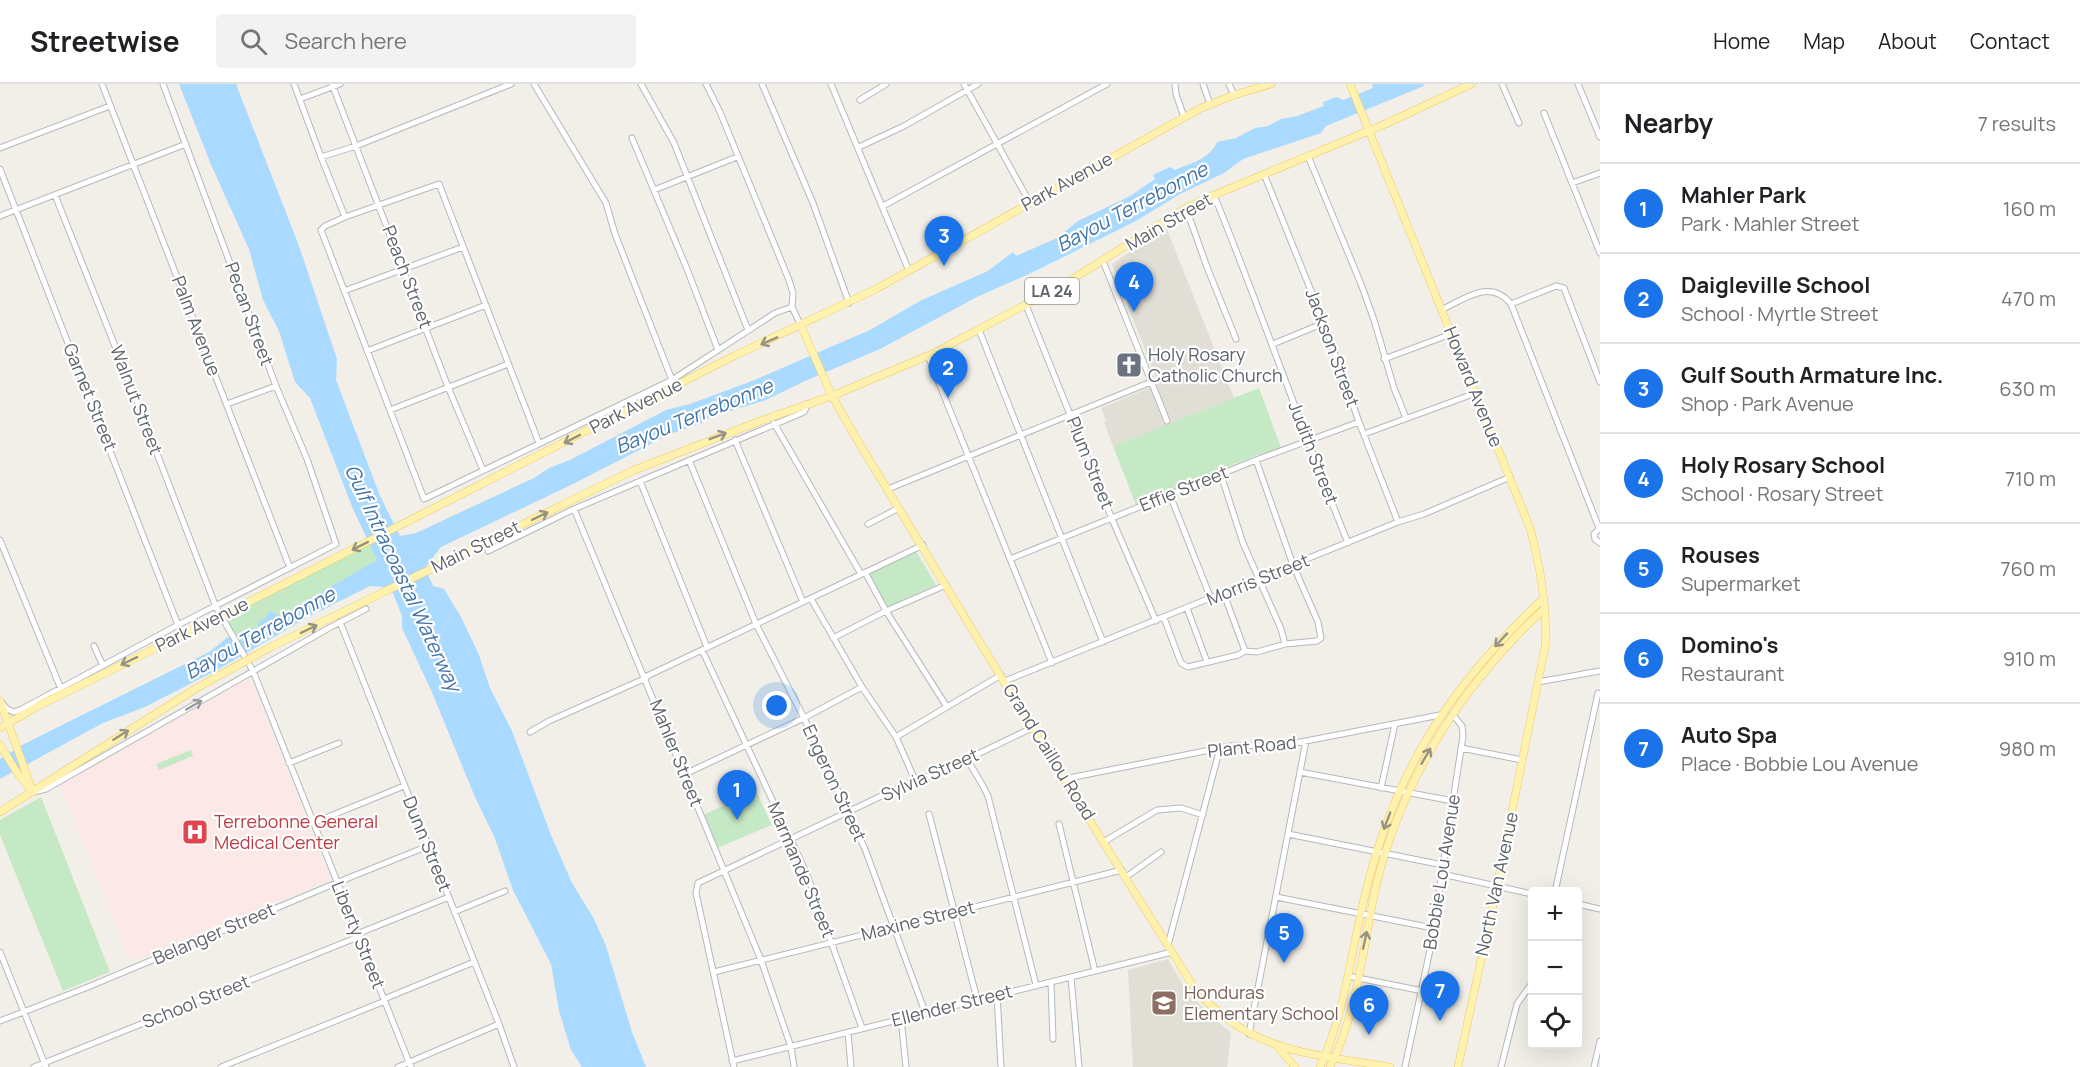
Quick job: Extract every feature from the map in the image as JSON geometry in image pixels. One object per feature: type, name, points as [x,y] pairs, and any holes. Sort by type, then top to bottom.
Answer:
[{"type":"main road","name":"Park Avenue","points":[[0,728],[38,706],[736,356],[849,303],[1184,117],[1233,95],[1271,84]]},
{"type":"main road","name":"Main Street","points":[[0,812],[200,686],[269,648],[632,471],[760,421],[832,396],[928,356],[1026,305],[1103,261],[1186,208],[1369,131],[1471,84]]},
{"type":"main road","name":"Howard Avenue","points":[[1350,85],[1530,528],[1538,560],[1546,632],[1534,700]]},
{"type":"main road","name":"Grand Caillou Road","points":[[801,326],[839,408],[1032,728],[1105,841],[1195,989],[1228,1021],[1249,1034],[1277,1046],[1355,1064],[1390,1067]]},
{"type":"main road","points":[[809,404],[816,406],[831,404],[839,408]]},
{"type":"main road","points":[[1320,1067],[1334,1032],[1376,852],[1399,791],[1440,715],[1464,682],[1490,652],[1543,599]]},
{"type":"main road","points":[[1330,1067],[1348,1018],[1385,854],[1421,765],[1452,714],[1497,657],[1544,609]]},
{"type":"main road","name":"North Van Avenue","points":[[1458,1067],[1534,700]]},
{"type":"main road","points":[[0,701],[33,792]]},
{"type":"main road","points":[[2,747],[18,774],[33,792]]},
{"type":"main road","points":[[1277,1046],[1295,1067]]},
{"type":"street","name":"Palm Avenue","points":[[102,84],[290,568]]},
{"type":"street","name":"Pecan Street","points":[[163,84],[276,386],[307,459],[336,544],[290,568]]},
{"type":"street","points":[[294,84],[345,217]]},
{"type":"street","points":[[300,99],[332,85],[340,84]]},
{"type":"street","points":[[321,157],[356,146],[511,84]]},
{"type":"street","points":[[534,84],[606,203],[615,234],[672,380]]},
{"type":"street","points":[[641,84],[667,128],[748,330]]},
{"type":"street","points":[[706,84],[720,112],[789,280],[793,292],[792,307],[801,326]]},
{"type":"street","points":[[762,84],[813,203],[849,303]]},
{"type":"street","points":[[831,84],[909,271]]},
{"type":"street","points":[[860,100],[886,84]]},
{"type":"street","points":[[859,147],[904,126],[966,87],[978,84]]},
{"type":"street","points":[[883,206],[1107,84]]},
{"type":"street","points":[[1173,84],[1184,117]]},
{"type":"street","points":[[1203,84],[1210,104]]},
{"type":"street","points":[[1229,84],[1233,95]]},
{"type":"street","points":[[1502,84],[1519,123]]},
{"type":"street","points":[[1578,84],[1600,137]]},
{"type":"street","name":"Peach Street","points":[[332,85],[448,387],[483,470]]},
{"type":"street","points":[[966,87],[1030,202]]},
{"type":"street","points":[[0,148],[110,106]]},
{"type":"street","points":[[1545,114],[1600,254]]},
{"type":"street","points":[[632,138],[718,350]]},
{"type":"street","points":[[0,216],[186,144]]},
{"type":"street","points":[[1308,156],[1371,311],[1384,359],[1406,418]]},
{"type":"street","points":[[654,190],[737,157]]},
{"type":"street","name":"Garnet Street","points":[[0,169],[178,625]]},
{"type":"street","points":[[1572,183],[1600,173]]},
{"type":"street","name":"Jackson Street","points":[[1264,174],[1324,323],[1398,522]]},
{"type":"street","points":[[508,364],[390,410],[321,230],[345,217],[439,184],[539,443]]},
{"type":"street","name":"Walnut Street","points":[[55,195],[216,607]]},
{"type":"street","name":"Judith Street","points":[[1214,195],[1348,543]]},
{"type":"street","points":[[1186,208],[1236,339]]},
{"type":"street","points":[[344,291],[463,247]]},
{"type":"street","points":[[1103,261],[1167,421]]},
{"type":"street","points":[[1511,304],[1556,286],[1562,287],[1600,382]]},
{"type":"street","points":[[1441,310],[1485,291],[1502,294],[1511,304],[1600,528],[1594,534],[1595,539],[1600,543]]},
{"type":"street","points":[[367,351],[486,305]]},
{"type":"street","name":"Plum Street","points":[[1026,305],[1112,519],[1156,621]]},
{"type":"street","name":"Park Avenue","points":[[390,410],[424,499],[672,380],[782,309],[792,307]]},
{"type":"street","points":[[1273,344],[1324,323]]},
{"type":"street","points":[[979,330],[1103,642]]},
{"type":"street","points":[[1384,359],[1451,334]]},
{"type":"street","points":[[928,356],[1052,663]]},
{"type":"street","points":[[888,489],[1151,382]]},
{"type":"street","points":[[227,404],[276,386]]},
{"type":"street","points":[[1364,434],[1476,393]]},
{"type":"street","name":"Main Street","points":[[488,551],[574,510],[804,412],[809,404]]},
{"type":"street","name":"Effie Street","points":[[1010,559],[1256,460],[1359,422]]},
{"type":"street","points":[[774,423],[886,611],[947,707]]},
{"type":"street","points":[[735,440],[803,602]]},
{"type":"street","name":"Engeron Street","points":[[689,460],[756,624],[804,718],[865,849],[925,1012]]},
{"type":"street","points":[[1164,618],[1184,666],[1238,655],[1245,651],[1317,641],[1321,638],[1318,622],[1293,565],[1256,460]]},
{"type":"street","points":[[1221,475],[1243,543],[1286,644]]},
{"type":"street","name":"Morris Street","points":[[896,737],[1003,678],[1052,663],[1398,522],[1424,514],[1510,477]]},
{"type":"street","name":"Marmande Street","points":[[640,481],[705,648],[806,873],[862,1028]]},
{"type":"street","points":[[1170,495],[1211,599]]},
{"type":"street","points":[[868,524],[899,508]]},
{"type":"street","name":"Mahler Street","points":[[574,510],[761,960],[791,1047],[794,1067]]},
{"type":"street","points":[[0,540],[61,689]]},
{"type":"street","points":[[530,732],[923,545]]},
{"type":"street","points":[[0,701],[7,709],[14,712],[290,568]]},
{"type":"street","points":[[833,638],[886,611],[946,585]]},
{"type":"street","points":[[1224,594],[1245,651]]},
{"type":"street","points":[[811,599],[862,687],[896,737],[915,780]]},
{"type":"street","name":"Liberty Street","points":[[216,607],[253,671],[410,1064]]},
{"type":"street","points":[[1187,608],[1208,662]]},
{"type":"street","name":"Main Street","points":[[33,792],[46,789],[366,609]]},
{"type":"street","name":"Dunn Street","points":[[340,622],[514,1067]]},
{"type":"street","points":[[94,646],[103,666]]},
{"type":"street","points":[[1538,682],[1600,671]]},
{"type":"street","points":[[685,774],[804,718],[862,687]]},
{"type":"street","points":[[1556,887],[1598,693]]},
{"type":"street","name":"Bobbie Lou Avenue","points":[[1405,1067],[1423,991],[1461,748],[1463,731],[1452,714]]},
{"type":"street","name":"Plant Road","points":[[1064,779],[1220,748],[1285,745],[1440,715]]},
{"type":"street","points":[[1381,788],[1395,724]]},
{"type":"street","name":"Sylvia Street","points":[[714,972],[696,893],[698,885],[915,780],[934,775],[1032,728]]},
{"type":"street","points":[[1249,1034],[1306,741]]},
{"type":"street","points":[[289,763],[339,743]]},
{"type":"street","points":[[1170,949],[1220,748]]},
{"type":"street","points":[[1461,748],[1522,760]]},
{"type":"street","points":[[967,759],[988,796],[1036,985]]},
{"type":"street","points":[[1300,772],[1453,801]]},
{"type":"street","points":[[313,823],[404,786]]},
{"type":"street","points":[[1105,841],[1157,810],[1181,808],[1203,815]]},
{"type":"street","points":[[929,814],[977,999]]},
{"type":"street","points":[[1059,824],[1095,971]]},
{"type":"street","points":[[1288,834],[1443,865]]},
{"type":"street","name":"Belanger Street","points":[[0,1022],[428,846]]},
{"type":"street","points":[[1126,877],[1161,852]]},
{"type":"street","name":"Maxine Street","points":[[714,972],[1122,870]]},
{"type":"street","points":[[1442,874],[1528,893]]},
{"type":"street","points":[[454,912],[505,891]]},
{"type":"street","name":"School Street","points":[[34,1067],[45,1065],[448,897]]},
{"type":"street","points":[[1276,897],[1433,928]]},
{"type":"street","points":[[1582,905],[1600,909]]},
{"type":"street","name":"Ellender Street","points":[[733,1064],[862,1028],[1095,971],[1170,949]]},
{"type":"street","points":[[0,952],[45,1065]]},
{"type":"street","points":[[221,1067],[474,962]]},
{"type":"street","points":[[714,972],[733,1064]]},
{"type":"street","points":[[1071,976],[1078,1067]]},
{"type":"street","points":[[1348,976],[1423,991]]},
{"type":"street","points":[[1051,982],[1053,1039]]},
{"type":"street","points":[[1501,1067],[1518,1004],[1528,990]]},
{"type":"street","points":[[997,994],[1001,1067]]},
{"type":"street","points":[[901,1018],[906,1067]]},
{"type":"street","points":[[398,1067],[410,1064],[499,1024]]},
{"type":"street","points":[[848,1032],[851,1067]]},
{"type":"street","points":[[1594,1067],[1600,1041]]},
{"type":"shaded area","points":[[1166,227],[1234,398],[1113,446],[1101,408],[1158,384],[1112,264]]},
{"type":"shaded area","name":"Terrebonne General Medical Center","points":[[250,678],[330,880],[130,961],[60,784]]},
{"type":"shaded area","name":"Honduras Elementary School","points":[[1168,959],[1186,990],[1231,1033],[1227,1067],[1133,1067],[1128,970]]},
{"type":"green space","points":[[1259,388],[1281,448],[1257,455],[1136,505],[1113,446]]},
{"type":"green space","points":[[369,543],[378,560],[279,616],[261,619],[257,626],[258,630],[233,635],[220,615]]},
{"type":"green space","points":[[916,551],[936,585],[888,607],[868,574]]},
{"type":"green space","points":[[191,750],[193,756],[159,770],[156,764]]},
{"type":"green space","points":[[756,791],[772,825],[717,848],[703,815]]},
{"type":"green space","points":[[41,797],[110,972],[63,991],[0,835],[0,820]]},
{"type":"water","points":[[179,84],[236,84],[299,246],[337,359],[336,380],[380,496],[400,536],[416,533],[534,478],[549,468],[570,460],[666,410],[690,404],[752,381],[870,330],[920,301],[988,271],[1013,252],[1016,256],[1057,238],[1078,221],[1130,196],[1155,179],[1153,175],[1170,167],[1175,170],[1210,153],[1217,142],[1236,138],[1255,128],[1268,126],[1281,119],[1324,106],[1323,102],[1337,97],[1343,100],[1373,88],[1372,84],[1423,84],[1424,86],[1326,126],[1321,133],[1243,159],[1224,173],[1180,194],[1136,221],[977,297],[880,349],[766,400],[708,418],[700,424],[670,434],[573,484],[441,547],[425,568],[433,586],[444,589],[461,617],[479,655],[490,688],[512,731],[551,835],[572,883],[594,919],[606,946],[632,1032],[646,1067],[582,1067],[571,1050],[559,1011],[551,964],[513,890],[494,836],[402,628],[402,616],[393,593],[384,587],[370,586],[306,618],[217,670],[145,707],[103,723],[0,779],[0,759],[22,745],[209,652],[227,638],[253,628],[258,630],[257,626],[261,619],[264,620],[270,611],[280,616],[377,560],[353,509],[310,398],[295,382],[279,331],[263,300],[249,249],[212,167]]},
{"type":"place","name":"Gulf South Armature Inc.","points":[[944,266]]},
{"type":"place","name":"Holy Rosary School","points":[[1134,312]]},
{"type":"place","name":"Holy Rosary Catholic Church","points":[[1129,365]]},
{"type":"place","name":"Daigleville School","points":[[948,398]]},
{"type":"place","name":"Mahler Park","points":[[737,820]]},
{"type":"place","name":"Terrebonne General Medical Center","points":[[195,832]]},
{"type":"place","name":"Rouses","points":[[1284,963]]},
{"type":"place","name":"Honduras Elementary School","points":[[1164,1003]]},
{"type":"place","name":"Auto Spa","points":[[1440,1021]]},
{"type":"place","name":"Domino's","points":[[1369,1035]]},
{"type":"water label","name":"Bayou Terrebonne","points":[[1132,207]]},
{"type":"water label","name":"Bayou Terrebonne","points":[[694,416]]},
{"type":"water label","name":"Gulf Intracoastal Waterway","points":[[403,578]]},
{"type":"water label","name":"Bayou Terrebonne","points":[[260,633]]}]
